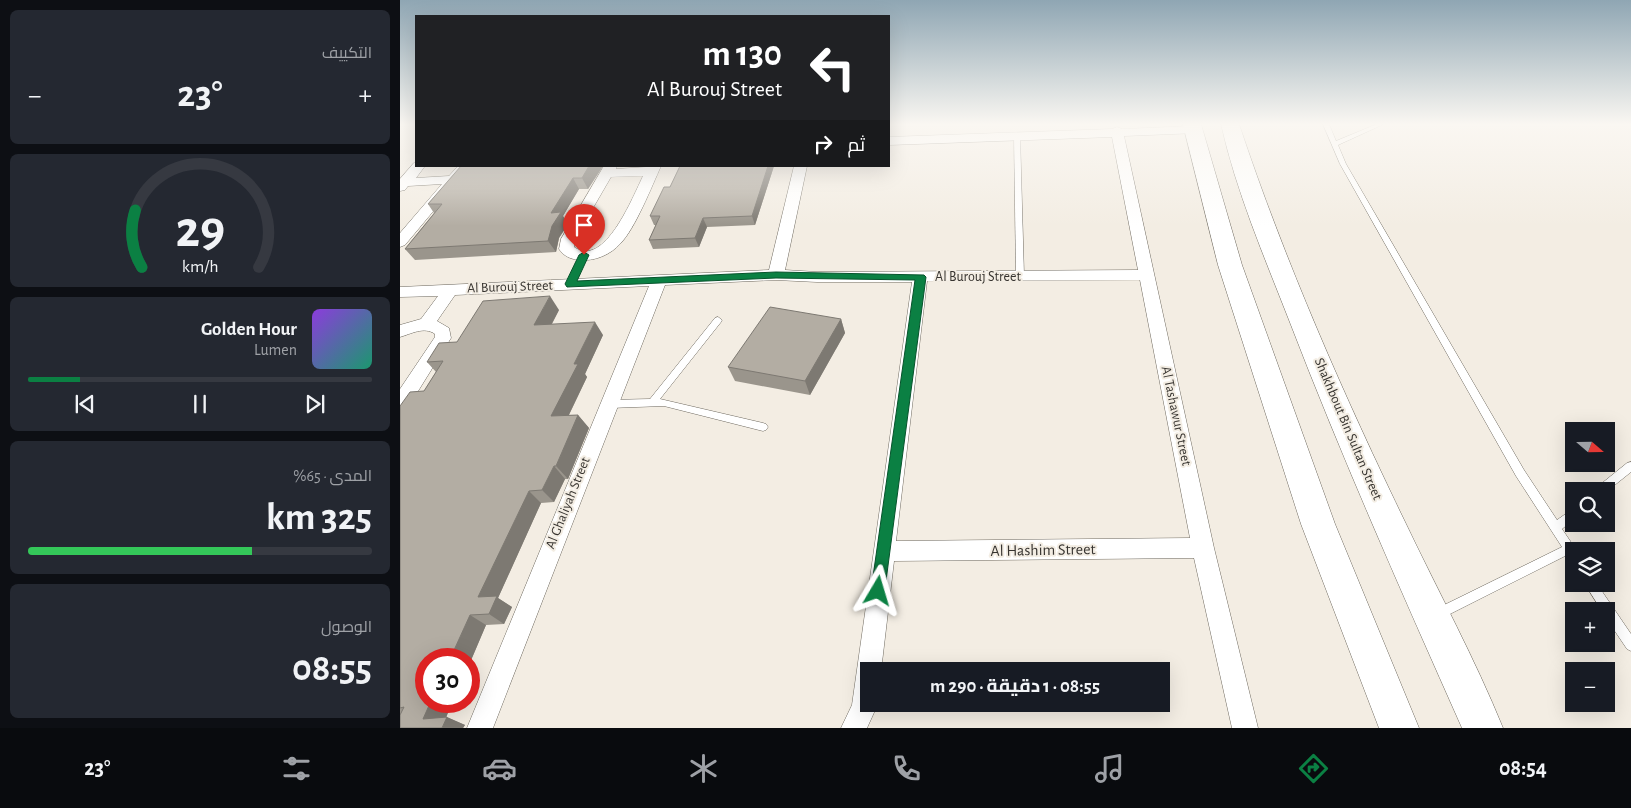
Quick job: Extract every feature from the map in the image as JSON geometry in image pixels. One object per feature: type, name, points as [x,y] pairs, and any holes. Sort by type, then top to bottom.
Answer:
[{"type":"main road","points":[[1201,158],[1230,265],[1318,524],[1399,728]]},
{"type":"main road","name":"Shakhbout Bin Sultan Street","points":[[1241,158],[1290,292],[1335,402],[1431,618],[1483,728]]},
{"type":"street","name":"Al Tashawur Street","points":[[1123,158],[1203,548],[1245,728]]},
{"type":"street","points":[[403,185],[419,167]]},
{"type":"street","points":[[400,242],[464,167]]},
{"type":"street","points":[[776,275],[801,167]]},
{"type":"street","points":[[654,169],[617,240],[600,252],[584,255],[570,252],[566,249],[566,244],[609,170],[654,169]]},
{"type":"street","points":[[403,185],[453,180]]},
{"type":"street","name":"Al Burouj Street","points":[[570,284],[584,255]]},
{"type":"street","name":"Al Burouj Street","points":[[400,292],[776,275],[920,277],[1147,275]]},
{"type":"street","points":[[854,728],[864,706],[920,277]]},
{"type":"street","name":"Al Ghaliyah Street","points":[[480,728],[659,280]]},
{"type":"street","name":"Al Burouj Street","points":[[426,325],[450,290]]},
{"type":"street","points":[[400,332],[426,325],[440,328],[443,332],[443,338],[400,404]]},
{"type":"street","name":"Al Hashim Street","points":[[883,551],[1203,548]]},
{"type":"lane","points":[[1017,158],[1020,276]]},
{"type":"lane","points":[[1341,158],[1510,456],[1565,544]]},
{"type":"lane","points":[[653,401],[718,320]]},
{"type":"lane","points":[[608,404],[653,401],[674,403],[763,427]]},
{"type":"lane","points":[[1611,482],[1631,466]]},
{"type":"lane","points":[[1555,528],[1565,520]]},
{"type":"lane","points":[[1431,618],[1565,556]]},
{"type":"lane","points":[[1596,592],[1631,645]]},
{"type":"building","points":[[460,167],[588,167],[582,178],[573,178],[551,213],[561,212],[552,226],[548,241],[405,249],[442,204],[428,204]]},
{"type":"building","points":[[680,167],[768,167],[752,216],[703,218],[695,238],[649,240],[660,216],[650,216],[664,187],[670,187]]},
{"type":"building","points":[[550,296],[534,325],[595,322],[574,364],[578,364],[551,416],[578,415],[556,466],[554,466],[542,490],[529,491],[478,597],[497,596],[489,614],[470,615],[455,648],[415,648],[415,713],[426,713],[423,719],[447,717],[442,728],[400,728],[400,715],[404,707],[400,708],[400,406],[410,392],[424,391],[443,361],[427,362],[439,343],[457,342],[483,301]]},
{"type":"building","points":[[770,307],[841,319],[805,381],[728,367]]},
{"type":"route","points":[[584,255],[570,284],[776,275],[920,277],[878,591]]}]
